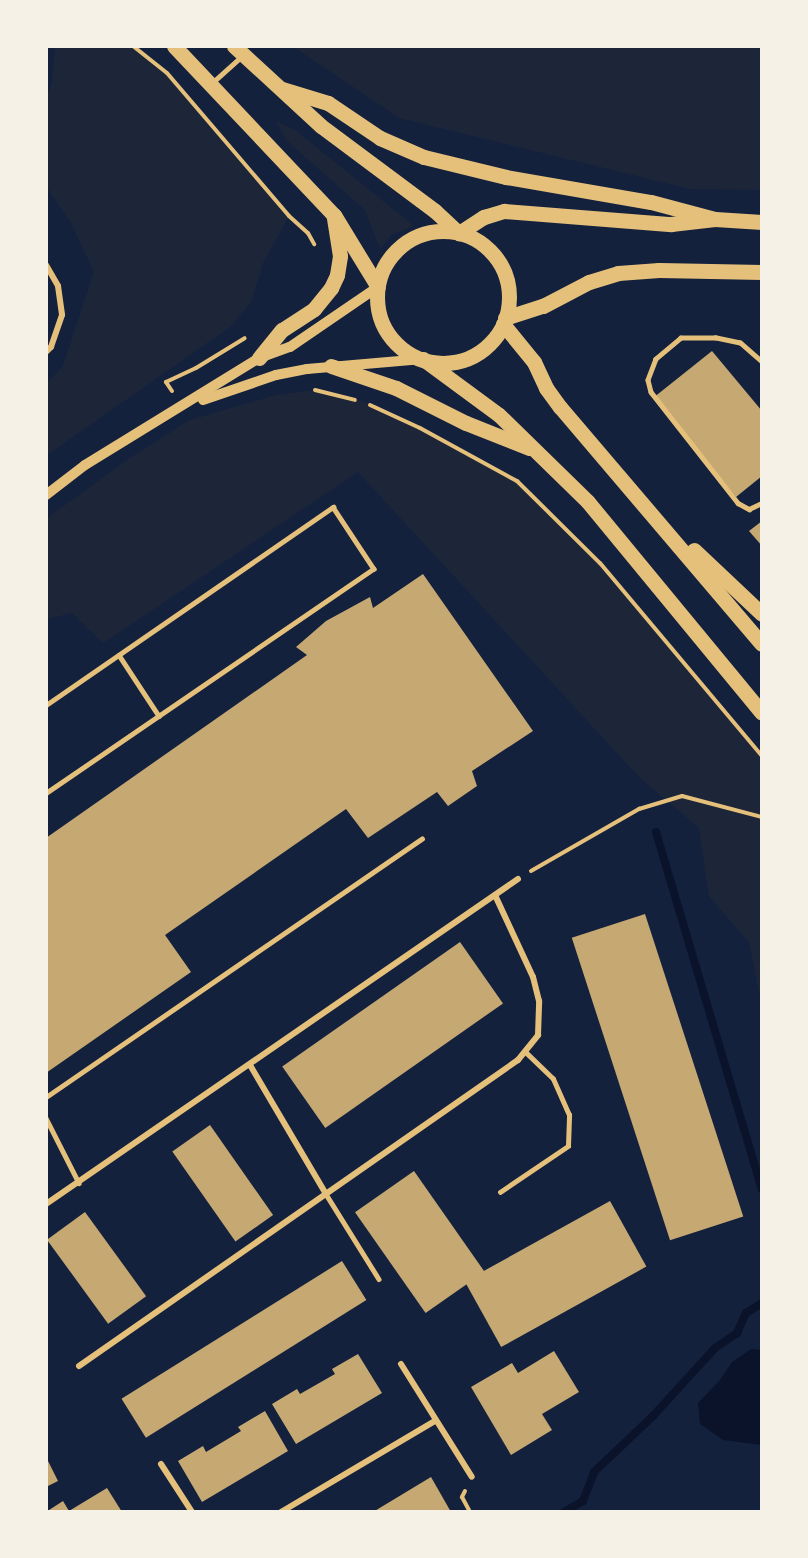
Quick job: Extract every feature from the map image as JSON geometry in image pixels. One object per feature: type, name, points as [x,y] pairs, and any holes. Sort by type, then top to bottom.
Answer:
[{"type":"main road","points":[[174,46],[334,215],[378,287]]},
{"type":"main road","points":[[238,51],[321,126],[435,211],[459,233],[487,247],[502,268],[509,289],[509,308],[490,344],[470,357],[450,362],[423,359]]},
{"type":"main road","points":[[282,89],[328,103],[380,138],[424,157],[506,177],[651,202],[715,219]]},
{"type":"main road","points":[[762,222],[715,219],[671,224],[504,211],[484,217],[459,233],[428,233],[401,247],[383,272],[378,287],[380,313],[391,337],[411,354],[423,359],[499,415],[588,502],[762,713]]},
{"type":"main road","points":[[259,358],[282,330],[314,309],[331,288],[337,275],[340,256],[334,215]]},
{"type":"main road","points":[[504,321],[543,306],[589,282],[618,273],[659,270],[762,272]]},
{"type":"main road","points":[[504,321],[534,362],[546,388],[560,407],[640,498],[762,644]]},
{"type":"main road","points":[[330,366],[396,388],[466,423],[534,451]]},
{"type":"main road","points":[[640,498],[762,614]]},
{"type":"street","points":[[46,265],[58,286],[62,315],[51,347],[46,352]]},
{"type":"street","points":[[46,495],[85,465],[183,407],[259,358],[291,347],[378,287]]},
{"type":"street","points":[[183,407],[276,375],[330,366],[423,359]]},
{"type":"street","points":[[46,1204],[518,879]]},
{"type":"street","points":[[79,1366],[518,1060],[538,1035],[539,1000],[533,977],[495,895]]},
{"type":"street","points":[[250,1065],[326,1194]]},
{"type":"street","points":[[401,1364],[472,1477]]},
{"type":"street","points":[[281,1512],[435,1421]]},
{"type":"street","points":[[161,1464],[192,1512]]},
{"type":"lane","points":[[210,84],[238,51]]},
{"type":"lane","points":[[762,362],[740,342],[716,338],[681,338],[656,359],[648,380],[651,392],[738,503],[749,509],[762,503]]},
{"type":"lane","points":[[46,705],[333,507],[374,569],[46,794]]},
{"type":"lane","points":[[119,655],[159,717]]},
{"type":"lane","points":[[46,1097],[422,839]]},
{"type":"lane","points":[[500,1192],[568,1146],[569,1115],[553,1079],[525,1052]]},
{"type":"lane","points":[[46,1118],[79,1183]]},
{"type":"lane","points":[[326,1194],[379,1279]]},
{"type":"path","points":[[134,46],[166,73],[289,216],[308,233],[316,247]]},
{"type":"path","points":[[183,407],[166,382],[196,368],[249,336]]},
{"type":"path","points":[[307,391],[317,390],[365,402],[420,428],[517,481],[600,563],[762,756]]},
{"type":"path","points":[[518,879],[639,809],[682,796],[762,817]]},
{"type":"shaded area","points":[[55,47],[133,47],[167,73],[289,216],[263,263],[251,302],[230,327],[47,455],[47,383],[63,366],[94,272],[71,223],[47,188],[47,94],[52,83]]},
{"type":"shaded area","points":[[294,47],[761,47],[761,190],[690,189],[399,118]]},
{"type":"shaded area","points":[[276,121],[295,130],[414,226],[392,234],[380,249],[365,210],[286,140]]},
{"type":"shaded area","points":[[317,390],[365,402],[420,428],[517,481],[600,563],[761,756],[761,993],[749,942],[709,896],[699,828],[639,777],[358,472],[103,643],[72,613],[47,619],[47,518],[130,458],[190,420],[276,395]]},
{"type":"shaded area","points":[[751,1349],[761,1350],[761,1445],[723,1440],[700,1424],[698,1403],[720,1380],[732,1362]]},
{"type":"building","points":[[712,351],[762,411],[762,476],[736,497],[653,398]]},
{"type":"building","points":[[762,521],[762,546],[749,531]]},
{"type":"building","points":[[423,574],[533,731],[472,771],[477,786],[448,806],[437,792],[368,838],[346,809],[165,935],[191,972],[46,1073],[46,838],[307,655],[296,647],[326,621],[370,597],[373,608]]},
{"type":"building","points":[[645,914],[743,1216],[670,1240],[572,938]]},
{"type":"building","points":[[460,942],[503,1003],[325,1128],[282,1066]]},
{"type":"building","points":[[210,1125],[273,1215],[235,1241],[172,1151]]},
{"type":"building","points":[[414,1171],[485,1272],[426,1313],[355,1212]]},
{"type":"building","points":[[610,1201],[646,1267],[501,1347],[465,1281]]},
{"type":"building","points":[[85,1212],[146,1296],[108,1324],[47,1240]]},
{"type":"building","points":[[342,1261],[366,1300],[146,1438],[122,1399]]},
{"type":"building","points":[[554,1351],[579,1392],[542,1414],[552,1430],[511,1455],[471,1387],[512,1363],[518,1373]]},
{"type":"building","points":[[358,1354],[382,1393],[296,1444],[272,1404],[297,1389],[300,1394],[335,1374],[332,1369]]},
{"type":"building","points":[[265,1411],[288,1451],[202,1502],[178,1461],[203,1446],[206,1452],[241,1431],[238,1427]]},
{"type":"building","points":[[46,1457],[58,1481],[46,1487]]},
{"type":"building","points":[[431,1477],[451,1512],[373,1512]]},
{"type":"building","points":[[107,1488],[122,1512],[46,1512],[63,1501],[69,1511]]},
{"type":"waterway","points":[[656,832],[762,1189]]},
{"type":"waterway","points":[[564,1512],[583,1501],[594,1472],[653,1416],[715,1348],[737,1333],[746,1313],[762,1303]]}]
